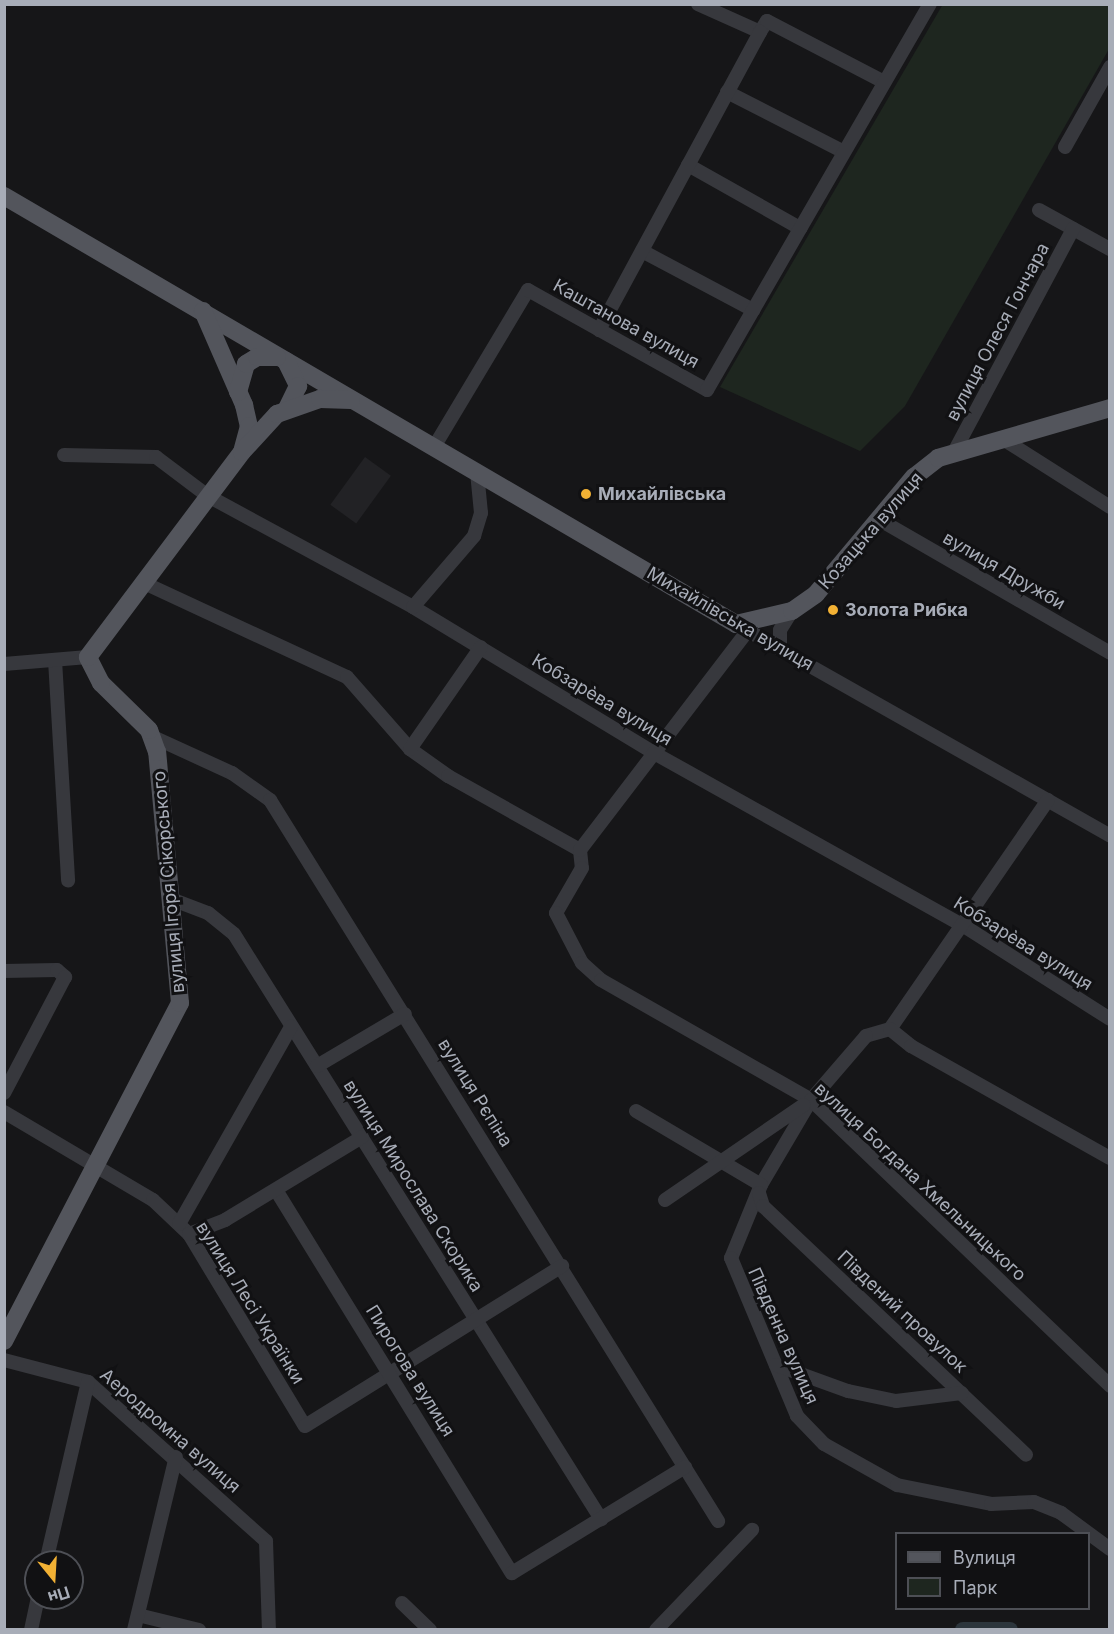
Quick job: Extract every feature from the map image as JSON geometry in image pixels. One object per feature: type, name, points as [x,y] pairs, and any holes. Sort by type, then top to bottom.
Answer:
[{"type":"main road","name":"Михайлівська вулиця","points":[[4,196],[202,309],[281,359],[742,627]]},
{"type":"main road","points":[[202,309],[241,399],[249,437],[242,452]]},
{"type":"main road","points":[[151,736],[101,683],[88,657],[142,582],[242,452],[282,412],[298,386],[281,359],[257,357],[246,364],[241,399]]},
{"type":"main road","points":[[241,399],[258,414],[282,412],[320,399],[352,400]]},
{"type":"main road","name":"Козацька вулиця","points":[[742,627],[792,611],[816,594],[914,477],[954,452],[1110,408]]},
{"type":"main road","name":"вулиця Ігоря Сікорського","points":[[4,1341],[180,1003],[171,899],[151,736]]},
{"type":"street","points":[[698,4],[760,32]]},
{"type":"street","points":[[642,251],[753,310],[928,5]]},
{"type":"street","points":[[599,330],[767,21],[885,82]]},
{"type":"street","points":[[1065,147],[1110,67]]},
{"type":"street","points":[[727,92],[844,152]]},
{"type":"street","points":[[688,165],[800,228]]},
{"type":"street","points":[[1039,210],[1110,249]]},
{"type":"street","name":"вулиця Олеся Гончара","points":[[954,452],[1073,229]]},
{"type":"street","name":"Каштанова вулиця","points":[[434,447],[528,290],[707,390],[753,310]]},
{"type":"street","points":[[1003,439],[1110,507]]},
{"type":"street","name":"Кобзарèва вулиця","points":[[64,455],[156,457],[208,496],[413,607],[654,753],[964,926],[1110,1019]]},
{"type":"street","points":[[413,607],[474,536],[481,513],[477,472]]},
{"type":"street","name":"вулиця Дружби","points":[[880,520],[1110,653]]},
{"type":"street","points":[[142,582],[347,677],[410,749],[465,787],[580,850],[654,753],[742,627]]},
{"type":"street","points":[[780,649],[780,630],[792,611]]},
{"type":"street","name":"Михайлівська вулиця","points":[[742,627],[1110,836]]},
{"type":"street","points":[[410,749],[481,647]]},
{"type":"street","points":[[4,664],[88,657]]},
{"type":"street","points":[[56,660],[68,881]]},
{"type":"street","name":"вулиця Рєпіна","points":[[151,736],[232,773],[270,800],[562,1266],[718,1521]]},
{"type":"street","points":[[1048,800],[964,926],[890,1029],[911,1046],[1110,1158]]},
{"type":"street","name":"вулиця Богдана Хмельницького","points":[[580,850],[582,868],[556,913],[582,963],[601,980],[811,1100],[1110,1386]]},
{"type":"street","name":"вулиця Мирослава Скорика","points":[[171,899],[208,913],[234,934],[601,1519]]},
{"type":"street","points":[[4,971],[57,970],[65,977],[4,1093]]},
{"type":"street","points":[[317,1066],[405,1014]]},
{"type":"street","points":[[179,1224],[291,1027]]},
{"type":"street","name":"Південна вулиця","points":[[890,1029],[866,1036],[811,1100],[760,1189],[731,1258],[797,1416],[824,1444],[897,1485],[991,1504],[1034,1502],[1089,1532]]},
{"type":"street","points":[[665,1200],[811,1100]]},
{"type":"street","name":"Південий провулок","points":[[636,1111],[725,1161],[760,1189],[763,1206],[1026,1455]]},
{"type":"street","name":"вулиця Лесі Українки","points":[[4,1112],[98,1164],[179,1224],[189,1234],[305,1426],[388,1372]]},
{"type":"street","points":[[189,1234],[276,1190],[362,1137]]},
{"type":"street","name":"Пирогова вулиця","points":[[276,1190],[512,1573],[601,1519]]},
{"type":"street","points":[[388,1372],[562,1266]]},
{"type":"street","name":"Аеродромна вулиця","points":[[4,1360],[88,1382],[176,1457],[266,1544],[269,1629]]},
{"type":"street","points":[[776,1365],[848,1391],[896,1401],[962,1393]]},
{"type":"street","points":[[49,1550],[88,1382]]},
{"type":"street","points":[[134,1629],[176,1457]]},
{"type":"street","points":[[601,1519],[685,1467]]},
{"type":"street","points":[[656,1629],[752,1530]]},
{"type":"street","name":"Південна вулиця","points":[[1090,1533],[1110,1549]]},
{"type":"street","points":[[402,1603],[430,1629]]},
{"type":"street","points":[[31,1629],[35,1610]]},
{"type":"street","points":[[138,1615],[199,1629]]},
{"type":"shaded area","points":[[365,457],[391,476],[356,524],[330,505]]},
{"type":"green space","points":[[943,4],[1109,5],[1109,49],[905,406],[860,451],[720,387]]},
{"type":"waterway","points":[[963,1630],[1010,1630]]},
{"type":"place","name":"Михайлівська","points":[[586,494]]},
{"type":"place","name":"Золота Рибка","points":[[833,610]]}]
